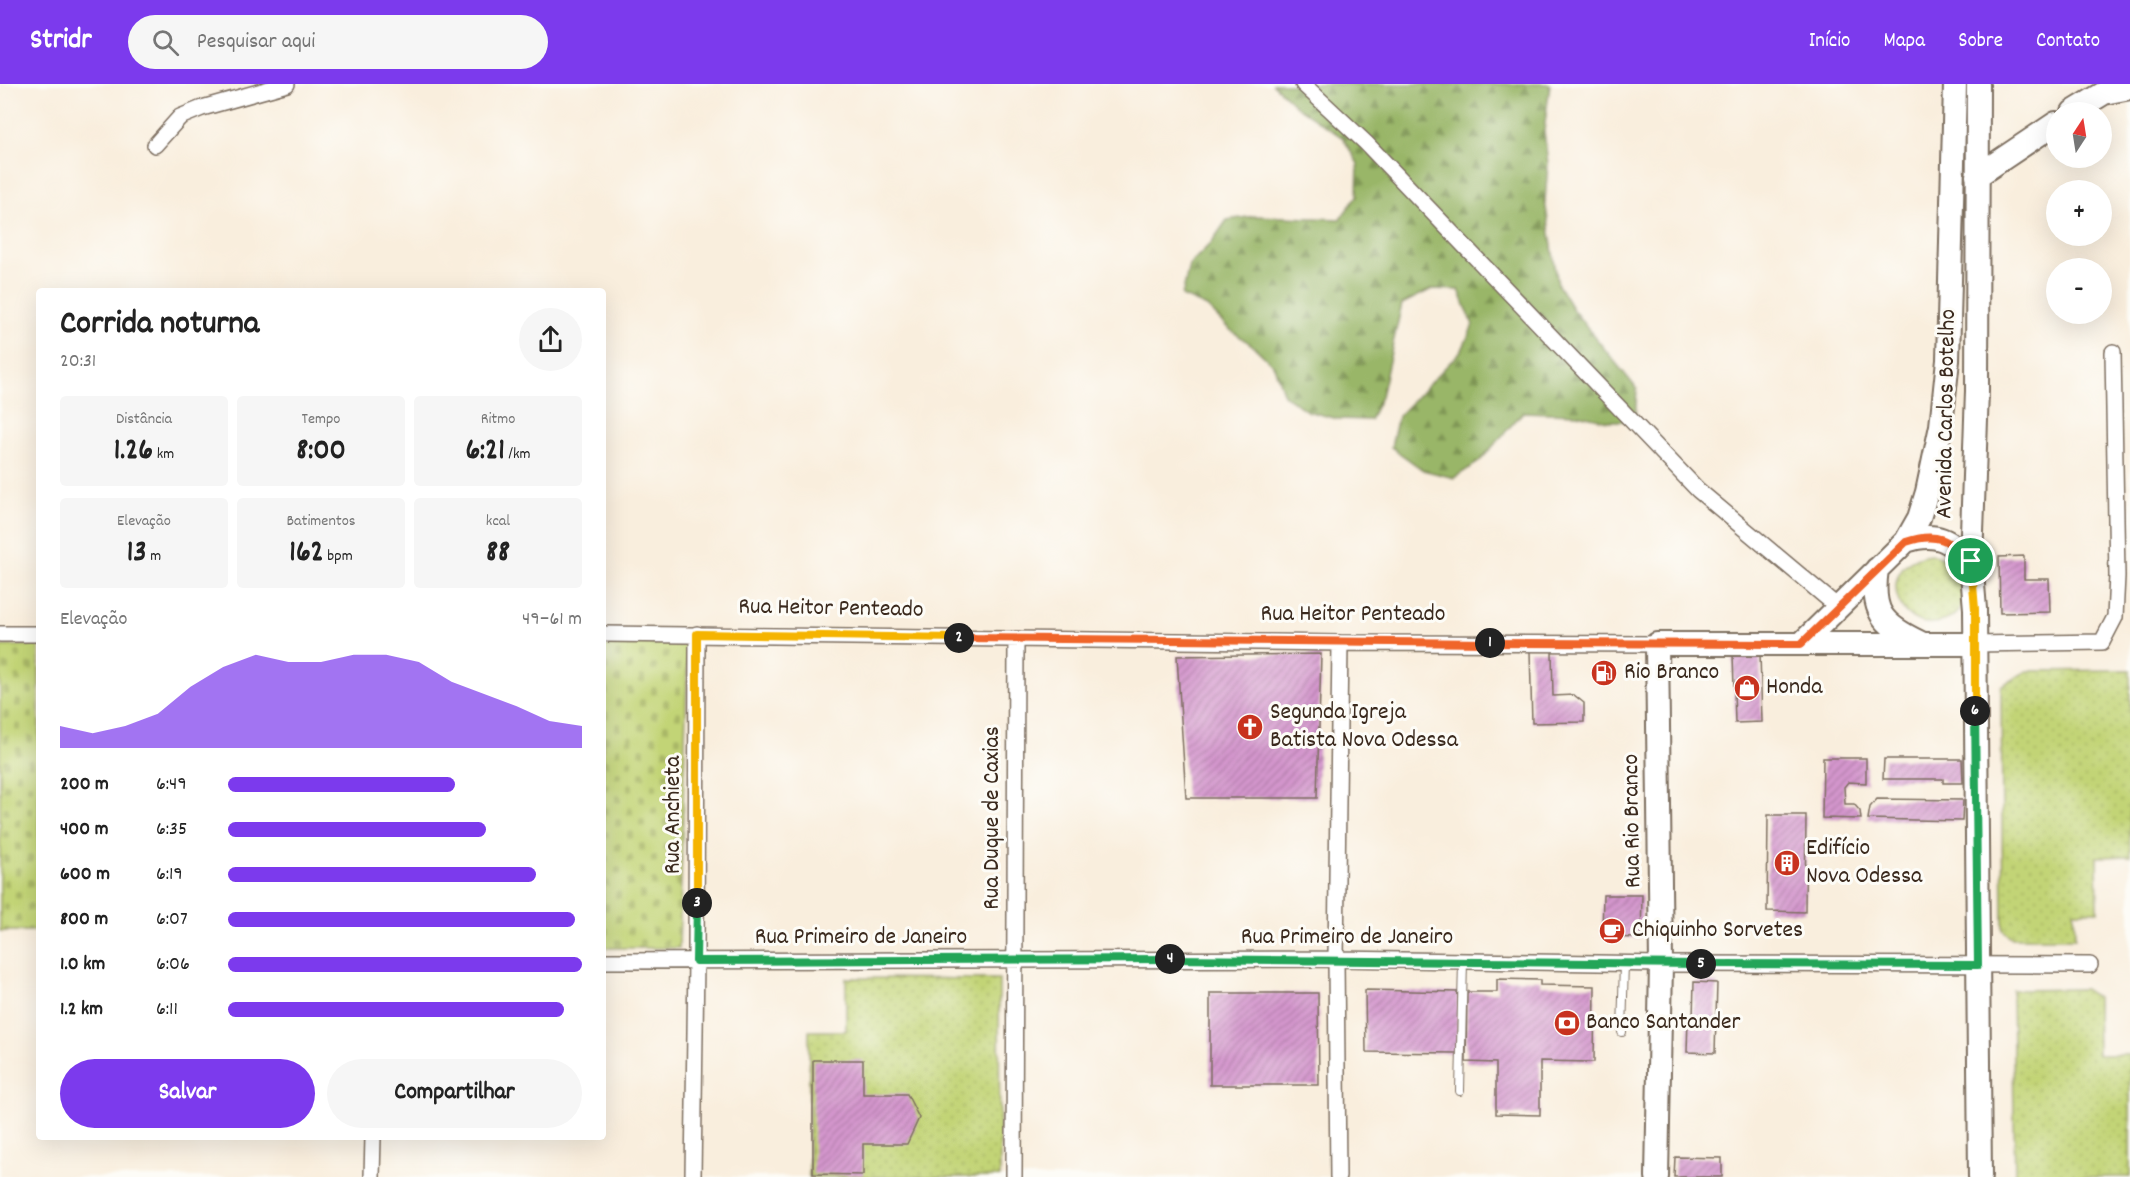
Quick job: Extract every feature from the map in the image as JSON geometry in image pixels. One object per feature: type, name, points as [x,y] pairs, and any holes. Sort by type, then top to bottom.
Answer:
[{"type":"main road","name":"Avenida Carlos Botelho","points":[[1801,644],[1906,542],[1919,518],[1927,492],[1941,426],[1948,360],[1955,84]]},
{"type":"main road","name":"Avenida Carlos Botelho","points":[[1978,84],[1977,392],[1971,561],[1975,609],[1980,1177]]},
{"type":"main road","points":[[2089,102],[2104,93],[2130,88]]},
{"type":"main road","points":[[1977,176],[2046,130]]},
{"type":"main road","points":[[1906,542],[1919,537],[1942,540],[1954,544],[1971,561]]},
{"type":"main road","points":[[1877,569],[1874,587],[1881,614],[1893,629],[1924,645],[1951,637],[1969,620],[1975,609]]},
{"type":"main road","name":"Rua Heitor Penteado","points":[[1657,644],[1974,644]]},
{"type":"main road","name":"Rua Rio Branco","points":[[1657,644],[1661,964],[1657,1177]]},
{"type":"street","points":[[155,145],[180,117],[202,108],[287,84]]},
{"type":"street","points":[[1303,84],[1366,143],[1698,490],[1839,608]]},
{"type":"street","name":"Rua Heitor Penteado","points":[[1974,644],[2102,642],[2115,617],[2117,576],[2113,352]]},
{"type":"street","points":[[0,634],[36,634]]},
{"type":"street","name":"Rua Heitor Penteado","points":[[606,634],[1340,643],[1657,644]]},
{"type":"street","name":"Rua Anchieta","points":[[693,1177],[697,634]]},
{"type":"street","name":"Rua Duque de Caxias","points":[[1014,1177],[1016,639]]},
{"type":"street","points":[[1338,1177],[1336,959],[1340,643]]},
{"type":"street","name":"Rua Primeiro de Janeiro","points":[[606,961],[1336,959],[1661,964],[2090,964]]},
{"type":"street","points":[[372,1177],[373,1140]]},
{"type":"lane","points":[[1460,1091],[1463,961]]},
{"type":"lane","points":[[1622,1032],[1624,963]]},
{"type":"green space","points":[[1273,84],[1550,84],[1544,131],[1548,164],[1545,201],[1558,285],[1573,310],[1637,389],[1635,421],[1608,421],[1577,414],[1523,412],[1479,462],[1454,478],[1423,470],[1391,447],[1398,416],[1462,350],[1473,325],[1459,290],[1432,289],[1402,304],[1381,396],[1370,420],[1338,419],[1307,411],[1284,395],[1274,366],[1252,345],[1229,329],[1207,307],[1182,296],[1189,265],[1211,243],[1227,220],[1255,216],[1340,219],[1357,196],[1358,164],[1343,138],[1296,106]]},
{"type":"green space","points":[[1931,554],[1956,568],[1964,586],[1964,599],[1959,610],[1945,621],[1924,623],[1911,617],[1902,608],[1897,595],[1896,582],[1902,569],[1913,559]]},
{"type":"green space","points":[[688,641],[679,948],[606,948],[606,642]]},
{"type":"green space","points":[[36,645],[36,931],[0,931],[0,646]]},
{"type":"green space","points":[[2130,670],[2130,856],[2097,857],[2098,911],[2074,911],[2075,938],[2012,938],[2003,930],[2001,686],[2027,671]]},
{"type":"green space","points":[[846,978],[999,979],[1000,1177],[809,1177],[809,1031],[846,1031]]},
{"type":"green space","points":[[2084,989],[2097,998],[2098,1055],[2130,1055],[2130,1177],[2015,1177],[2012,990]]},
{"type":"building","points":[[2024,556],[2024,579],[2049,579],[2050,612],[2000,613],[1999,557]]},
{"type":"building","points":[[1530,651],[1552,651],[1553,696],[1574,695],[1584,703],[1584,722],[1532,723]]},
{"type":"building","name":"Honda","points":[[1760,653],[1762,722],[1735,723],[1733,654]]},
{"type":"building","name":"Segunda Igreja Batista Nova Odessa","points":[[1321,654],[1317,798],[1186,798],[1177,656]]},
{"type":"building","points":[[1823,758],[1866,758],[1866,783],[1848,782],[1844,787],[1845,804],[1854,804],[1860,811],[1861,819],[1822,818]]},
{"type":"building","points":[[1884,759],[1962,759],[1963,783],[1943,783],[1943,779],[1883,779]]},
{"type":"building","points":[[1877,799],[1963,800],[1962,821],[1868,819],[1870,807]]},
{"type":"building","name":"Edifício Nova Odessa","points":[[1768,815],[1806,815],[1805,912],[1767,911]]},
{"type":"building","points":[[1603,895],[1642,895],[1641,938],[1602,937]]},
{"type":"building","points":[[1497,979],[1540,980],[1540,985],[1595,986],[1594,1062],[1540,1061],[1540,1115],[1496,1114],[1496,1063],[1466,1062],[1467,992],[1497,992]]},
{"type":"building","points":[[1694,982],[1717,983],[1715,1053],[1687,1052],[1688,1018],[1693,1018]]},
{"type":"building","points":[[1365,990],[1458,992],[1457,1053],[1366,1052]]},
{"type":"building","points":[[1210,993],[1318,993],[1319,1085],[1210,1085]]},
{"type":"building","points":[[813,1060],[863,1060],[863,1094],[907,1094],[919,1118],[907,1144],[863,1144],[863,1175],[813,1174]]},
{"type":"building","points":[[1675,1157],[1722,1158],[1722,1177],[1674,1177]]},
{"type":"place","name":"Rio Branco","points":[[1604,673]]},
{"type":"place","name":"Honda","points":[[1747,688]]},
{"type":"place","name":"Segunda Igreja Batista Nova Odessa","points":[[1250,727]]},
{"type":"place","name":"Edifício Nova Odessa","points":[[1787,863]]},
{"type":"place","name":"Chiquinho Sorvetes","points":[[1612,931]]},
{"type":"place","name":"Banco Santander","points":[[1567,1023]]},
{"type":"route","points":[[1919,537],[1942,540],[1954,544],[1971,561],[1975,609],[1978,965],[1661,964],[1336,959],[696,961],[697,634],[1340,643],[1801,644],[1906,542],[1919,537]]}]
